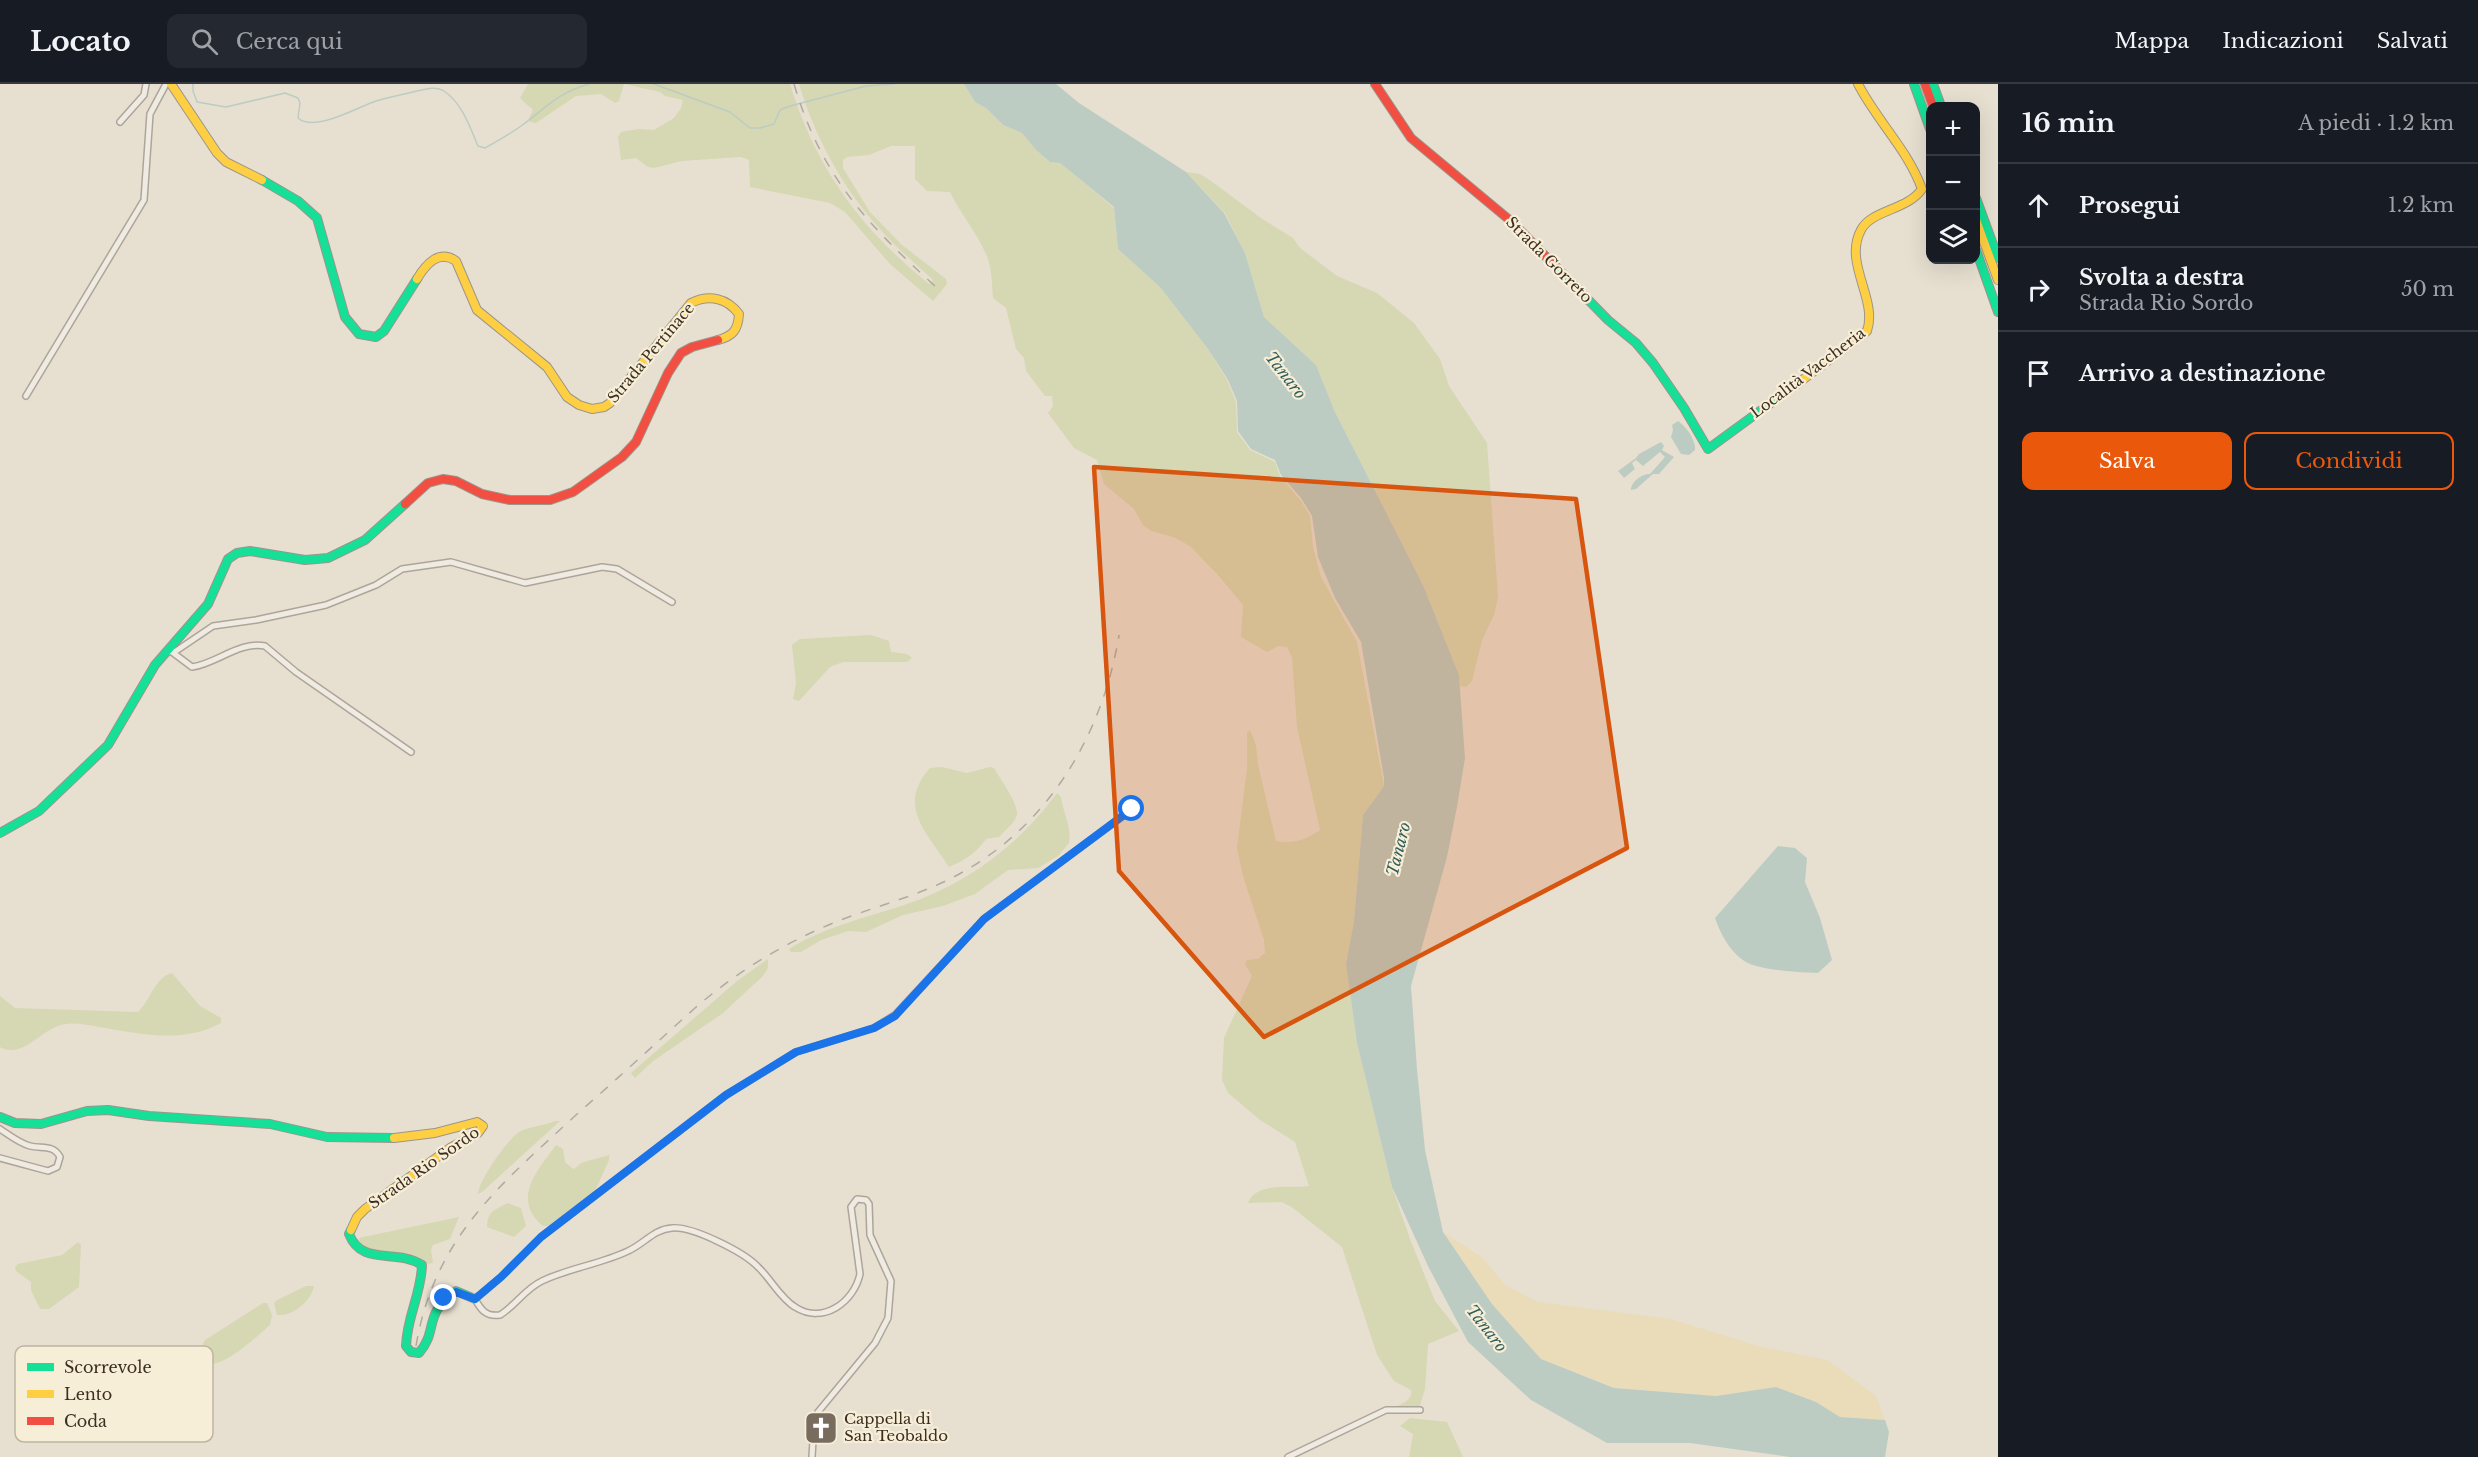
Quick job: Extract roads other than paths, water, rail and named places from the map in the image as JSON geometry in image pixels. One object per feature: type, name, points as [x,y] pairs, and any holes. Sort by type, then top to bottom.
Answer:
[{"type":"main road","name":"Strada Pertinace","points":[[169,84],[217,153],[226,162],[297,199],[309,208],[316,218],[342,312],[357,335],[376,337],[384,331],[427,263],[436,257],[446,255],[454,258],[461,265],[470,300],[477,310],[547,367],[554,374],[562,391],[570,399],[588,409],[600,410],[610,403],[691,303],[704,297],[723,301],[735,308],[740,320],[736,330],[728,338],[694,345],[682,351],[674,362],[636,442],[627,453],[573,494],[545,500],[501,499],[481,494],[448,478],[437,478],[428,483],[365,540],[328,558],[305,560],[250,551],[237,553],[228,559],[222,568],[208,604],[202,613],[169,652]]},
{"type":"main road","name":"Strada Gorreto","points":[[1375,84],[1411,138],[1512,222],[1608,321],[1636,343],[1665,381],[1708,449]]},
{"type":"main road","name":"Località Vaccheria","points":[[1708,449],[1861,337],[1869,326],[1871,320],[1856,245],[1859,229],[1916,198],[1922,189],[1902,145],[1870,106],[1858,84]]},
{"type":"main road","points":[[1914,84],[1926,118]]},
{"type":"main road","points":[[1924,84],[1931,102]]},
{"type":"main road","points":[[1933,84],[1940,102]]},
{"type":"main road","points":[[1980,209],[1998,258]]},
{"type":"main road","points":[[1980,231],[1998,280]]},
{"type":"main road","points":[[1980,261],[1998,312]]},
{"type":"main road","points":[[0,833],[39,811],[95,759],[116,733],[169,652]]},
{"type":"main road","name":"Strada Rio Sordo","points":[[0,1117],[18,1124],[36,1126],[89,1112],[108,1110],[130,1114],[176,1115],[272,1124],[305,1133],[361,1140],[433,1134],[477,1122],[481,1123],[483,1126],[478,1133],[450,1148],[365,1209],[357,1217],[349,1234],[353,1246],[362,1254],[410,1257],[422,1266],[421,1287],[407,1325],[406,1346],[411,1352],[418,1353],[423,1349],[433,1313],[444,1298],[456,1292],[475,1299]]},
{"type":"street","points":[[120,122],[144,95],[146,84]]},
{"type":"street","points":[[26,396],[144,200],[150,114],[169,84]]},
{"type":"street","points":[[411,752],[296,672],[265,646],[259,645],[235,651],[192,667],[169,652],[213,626],[256,620],[326,605],[368,589],[402,569],[452,562],[525,583],[603,567],[617,569],[672,602]]},
{"type":"street","points":[[812,1457],[814,1423],[818,1412],[875,1343],[888,1318],[891,1281],[870,1235],[869,1204],[866,1200],[857,1199],[851,1207],[861,1274],[859,1282],[842,1304],[826,1312],[815,1313],[795,1308],[748,1259],[696,1232],[679,1228],[656,1232],[628,1252],[540,1282],[500,1315],[492,1316],[485,1313],[475,1299],[541,1237],[726,1095],[796,1052],[874,1028],[895,1016],[984,919],[1132,809]]},
{"type":"street","points":[[0,1129],[30,1146],[49,1147],[60,1157],[57,1167],[48,1171],[0,1158]]},
{"type":"street","points":[[1288,1457],[1386,1410],[1420,1410]]},
{"type":"water","name":"Tanaro","points":[[964,84],[1056,84],[1079,103],[1186,172],[1224,213],[1245,253],[1264,317],[1316,365],[1335,412],[1423,585],[1459,675],[1465,758],[1447,857],[1411,986],[1425,1150],[1443,1232],[1492,1304],[1541,1359],[1614,1388],[1716,1396],[1776,1387],[1816,1402],[1840,1417],[1885,1420],[1889,1432],[1885,1457],[1790,1457],[1690,1443],[1607,1443],[1531,1400],[1468,1342],[1428,1266],[1392,1187],[1357,1043],[1346,964],[1354,921],[1363,815],[1384,786],[1384,778],[1361,642],[1335,598],[1318,557],[1312,516],[1301,498],[1281,475],[1275,460],[1251,449],[1238,431],[1237,401],[1228,380],[1208,349],[1160,287],[1118,249],[1114,207],[1060,163],[1050,162],[1022,133],[1003,125],[986,108],[975,102]]},
{"type":"water","points":[[1678,421],[1694,442],[1695,450],[1689,455],[1681,454],[1671,437],[1672,425]]},
{"type":"water","points":[[1661,442],[1664,446],[1662,450],[1674,457],[1659,474],[1653,474],[1636,489],[1631,490],[1637,479],[1650,474],[1665,457],[1660,452],[1643,466],[1636,460],[1632,463],[1635,469],[1624,478],[1618,471],[1639,454]]},
{"type":"water","points":[[1778,846],[1795,848],[1807,858],[1805,882],[1820,918],[1832,960],[1818,973],[1772,969],[1748,963],[1727,944],[1715,918]]},
{"type":"waterway","points":[[193,84],[197,102],[226,107],[285,93],[298,98],[300,103],[298,118],[314,123],[381,100],[437,88],[456,102],[478,146],[485,148],[517,129],[560,96],[589,84]]},
{"type":"waterway","points":[[654,84],[730,112],[750,128],[774,124],[780,110],[790,106],[866,86],[894,84]]},
{"type":"railway","points":[[794,84],[818,146],[849,196],[888,242],[936,287]]},
{"type":"railway","points":[[416,1346],[425,1308],[438,1274],[454,1244],[474,1216],[521,1165],[695,1008],[728,982],[780,948],[838,921],[946,881],[993,853],[1021,829],[1046,802],[1067,772],[1085,740],[1100,707],[1119,635]]},
{"type":"place","name":"Cappella di San Teobaldo","points":[[821,1428]]}]
